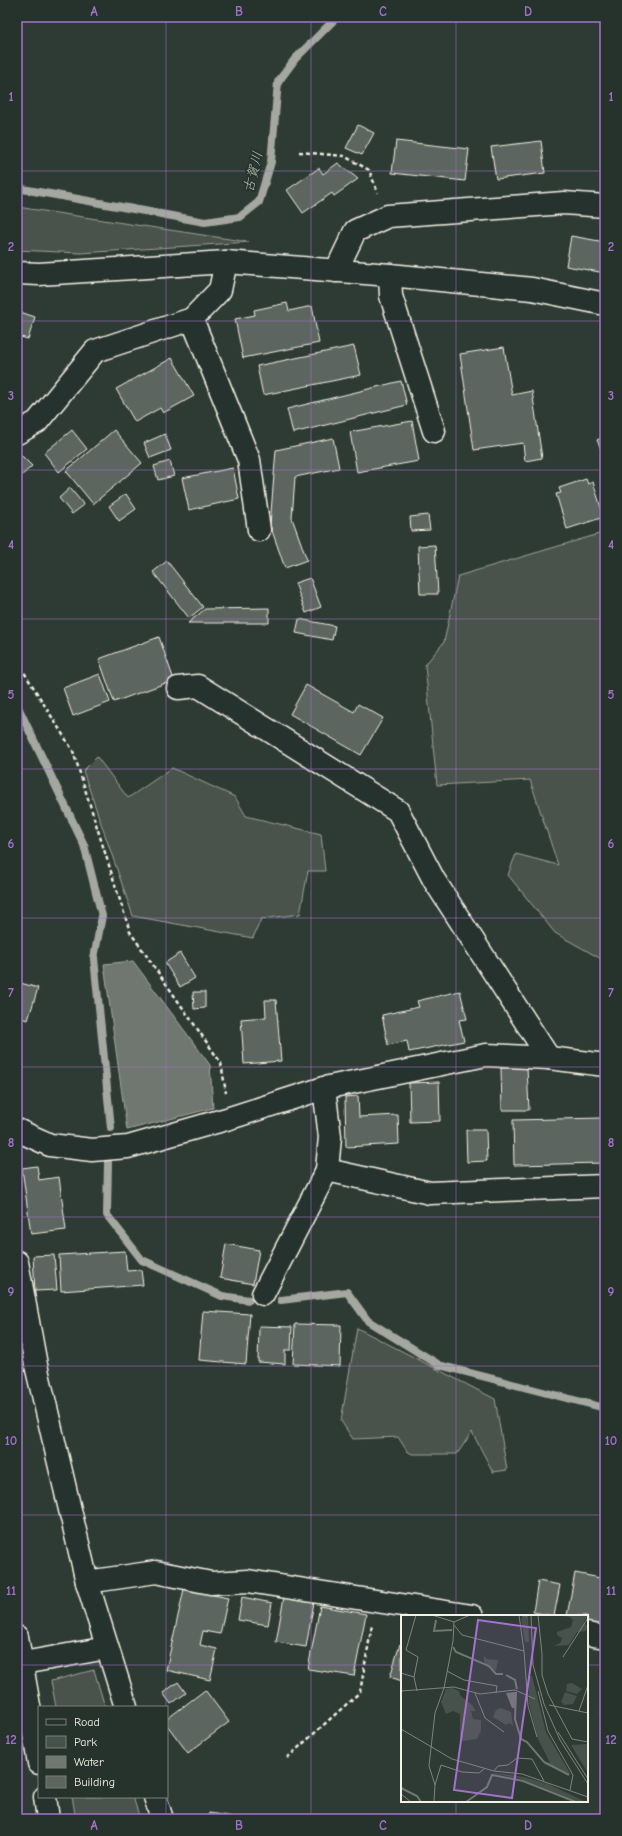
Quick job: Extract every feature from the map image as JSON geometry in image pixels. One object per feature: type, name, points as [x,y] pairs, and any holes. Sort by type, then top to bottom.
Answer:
[{"type":"main road","points":[[336,271],[356,231],[388,216],[564,203],[605,206]]},
{"type":"main road","points":[[17,434],[37,422],[95,351],[192,319],[220,290],[226,262]]},
{"type":"main road","points":[[17,273],[40,274],[226,262],[390,275],[532,289],[605,304]]},
{"type":"main road","points":[[390,275],[391,296],[434,430]]},
{"type":"main road","points":[[192,319],[249,460],[258,530]]},
{"type":"main road","points":[[178,688],[198,686],[398,811],[434,880],[549,1058]]},
{"type":"main road","points":[[17,1130],[50,1145],[92,1150],[128,1147],[230,1118],[324,1088],[486,1055],[549,1058],[605,1065]]},
{"type":"main road","points":[[263,1294],[327,1170],[330,1137],[324,1088]]},
{"type":"main road","points":[[327,1170],[430,1193],[605,1186]]},
{"type":"main road","points":[[17,1262],[36,1365],[87,1582],[126,1706]]},
{"type":"main road","points":[[87,1582],[156,1572],[211,1583],[248,1581],[466,1615]]},
{"type":"main road","points":[[588,1634],[605,1637]]},
{"type":"main road","points":[[17,1637],[23,1664],[38,1757]]},
{"type":"main road","points":[[23,1664],[107,1648]]},
{"type":"main road","points":[[44,1798],[48,1819]]},
{"type":"main road","points":[[155,1798],[162,1819]]},
{"type":"path","points":[[299,152],[344,156],[369,170],[388,216]]},
{"type":"path","points":[[17,661],[73,751],[130,932],[221,1062],[230,1118]]},
{"type":"path","points":[[287,1758],[360,1692],[377,1601]]},
{"type":"green space","points":[[17,207],[249,242],[81,253],[17,250]]},
{"type":"green space","points":[[599,534],[605,539],[605,961],[555,933],[508,875],[516,854],[558,865],[530,780],[437,785],[425,665],[444,642],[458,576]]},
{"type":"green space","points":[[97,757],[128,798],[172,768],[235,797],[246,816],[321,834],[325,871],[308,871],[300,914],[261,919],[253,938],[133,916],[83,771]]},
{"type":"green space","points":[[357,1328],[495,1399],[507,1470],[493,1472],[472,1432],[457,1454],[412,1454],[407,1451],[398,1437],[353,1439],[341,1421]]},
{"type":"green space","points":[[94,1670],[105,1706],[56,1706],[51,1681]]},
{"type":"green space","points":[[72,1798],[133,1798],[140,1819],[76,1819]]},
{"type":"water","points":[[133,961],[210,1065],[213,1108],[127,1130],[104,964]]},
{"type":"building","points":[[358,125],[374,133],[362,155],[346,148]]},
{"type":"building","points":[[396,141],[469,149],[465,181],[392,173]]},
{"type":"building","points":[[541,141],[545,173],[496,179],[491,147]]},
{"type":"building","points":[[338,163],[358,179],[334,196],[332,193],[303,213],[287,190],[319,168],[323,174]]},
{"type":"building","points":[[571,236],[605,242],[605,273],[566,266]]},
{"type":"building","points":[[287,303],[289,311],[312,306],[319,343],[243,358],[235,319],[255,315],[254,310]]},
{"type":"building","points":[[17,311],[35,317],[28,339],[17,336]]},
{"type":"building","points":[[354,346],[361,375],[263,395],[257,366]]},
{"type":"building","points":[[504,347],[512,395],[532,391],[542,458],[525,461],[523,443],[474,450],[460,354]]},
{"type":"building","points":[[172,358],[194,396],[163,413],[160,408],[135,422],[116,389]]},
{"type":"building","points":[[401,381],[407,405],[293,433],[287,409]]},
{"type":"building","points":[[412,421],[419,461],[357,472],[350,432]]},
{"type":"building","points":[[72,430],[87,449],[59,472],[44,453]]},
{"type":"building","points":[[114,430],[142,463],[93,504],[66,471]]},
{"type":"building","points":[[165,434],[171,450],[150,458],[144,443]]},
{"type":"building","points":[[605,436],[605,458],[597,440]]},
{"type":"building","points":[[333,438],[339,468],[295,477],[292,518],[307,560],[285,568],[270,525],[276,450]]},
{"type":"building","points":[[18,452],[32,466],[18,479],[17,478]]},
{"type":"building","points":[[170,461],[174,476],[158,480],[154,466]]},
{"type":"building","points":[[233,468],[239,499],[189,510],[182,478]]},
{"type":"building","points":[[586,479],[588,484],[593,482],[604,517],[567,529],[556,494],[561,493],[559,488]]},
{"type":"building","points":[[70,488],[84,505],[72,514],[59,498]]},
{"type":"building","points":[[126,494],[136,509],[119,521],[109,506]]},
{"type":"building","points":[[428,515],[430,530],[411,531],[410,517]]},
{"type":"building","points":[[435,545],[438,594],[420,594],[418,546]]},
{"type":"building","points":[[167,561],[203,607],[189,618],[153,572]]},
{"type":"building","points":[[310,578],[321,607],[306,613],[295,583]]},
{"type":"building","points":[[269,608],[269,623],[188,623],[205,609]]},
{"type":"building","points":[[299,619],[335,626],[332,640],[296,633]]},
{"type":"building","points":[[159,637],[174,680],[114,702],[99,659]]},
{"type":"building","points":[[100,674],[110,702],[73,716],[63,688]]},
{"type":"building","points":[[306,685],[354,712],[358,704],[383,718],[361,755],[290,714]]},
{"type":"building","points":[[180,953],[195,978],[180,987],[165,963]]},
{"type":"building","points":[[17,982],[38,988],[28,1020],[17,1017]]},
{"type":"building","points":[[460,991],[467,1019],[459,1020],[464,1041],[409,1052],[407,1041],[388,1045],[382,1015],[419,1007],[417,1001]]},
{"type":"building","points":[[193,992],[205,992],[205,1008],[194,1009]]},
{"type":"building","points":[[265,1000],[276,1000],[281,1061],[244,1064],[241,1019],[266,1017]]},
{"type":"building","points":[[527,1067],[529,1110],[502,1110],[501,1068]]},
{"type":"building","points":[[439,1082],[440,1121],[410,1122],[409,1083]]},
{"type":"building","points":[[358,1096],[359,1117],[398,1115],[399,1144],[346,1147],[345,1097]]},
{"type":"building","points":[[602,1118],[603,1163],[514,1165],[513,1120]]},
{"type":"building","points":[[466,1130],[486,1130],[487,1161],[467,1162]]},
{"type":"building","points":[[37,1166],[39,1180],[59,1177],[66,1230],[31,1234],[22,1168]]},
{"type":"building","points":[[226,1244],[259,1250],[253,1284],[220,1278]]},
{"type":"building","points":[[125,1251],[127,1271],[141,1270],[143,1285],[61,1291],[59,1255]]},
{"type":"building","points":[[54,1255],[57,1290],[35,1291],[33,1256]]},
{"type":"building","points":[[203,1311],[250,1314],[246,1364],[199,1360]]},
{"type":"building","points":[[295,1324],[341,1325],[340,1366],[293,1364]]},
{"type":"building","points":[[259,1326],[292,1327],[291,1350],[285,1350],[285,1364],[258,1362]]},
{"type":"building","points":[[575,1573],[605,1579],[605,1628],[588,1624],[588,1615],[567,1615]]},
{"type":"building","points":[[538,1581],[560,1585],[554,1615],[533,1612]]},
{"type":"building","points":[[184,1589],[228,1598],[220,1634],[203,1631],[200,1645],[217,1649],[210,1680],[166,1670]]},
{"type":"building","points":[[242,1597],[272,1603],[268,1625],[238,1620]]},
{"type":"building","points":[[284,1597],[314,1602],[306,1647],[276,1642]]},
{"type":"building","points":[[320,1606],[366,1614],[354,1676],[308,1669]]},
{"type":"building","points":[[400,1644],[401,1681],[390,1677]]},
{"type":"building","points":[[178,1682],[186,1693],[171,1704],[163,1693]]},
{"type":"building","points":[[205,1690],[229,1722],[188,1753],[168,1726],[168,1718]]},
{"type":"building","points":[[605,1690],[605,1720],[601,1719]]},
{"type":"building","points":[[209,1813],[245,1819],[208,1819]]},
{"type":"waterway","name":"古賀川","points":[[17,188],[205,222],[240,217],[259,202],[271,162],[278,82],[295,59],[337,17]]},
{"type":"waterway","points":[[17,705],[84,845],[102,916],[94,958],[111,1128]]},
{"type":"waterway","points":[[108,1162],[107,1215],[142,1260],[222,1296],[249,1300]]},
{"type":"waterway","points":[[281,1300],[347,1292],[368,1321],[439,1365],[605,1408]]}]
